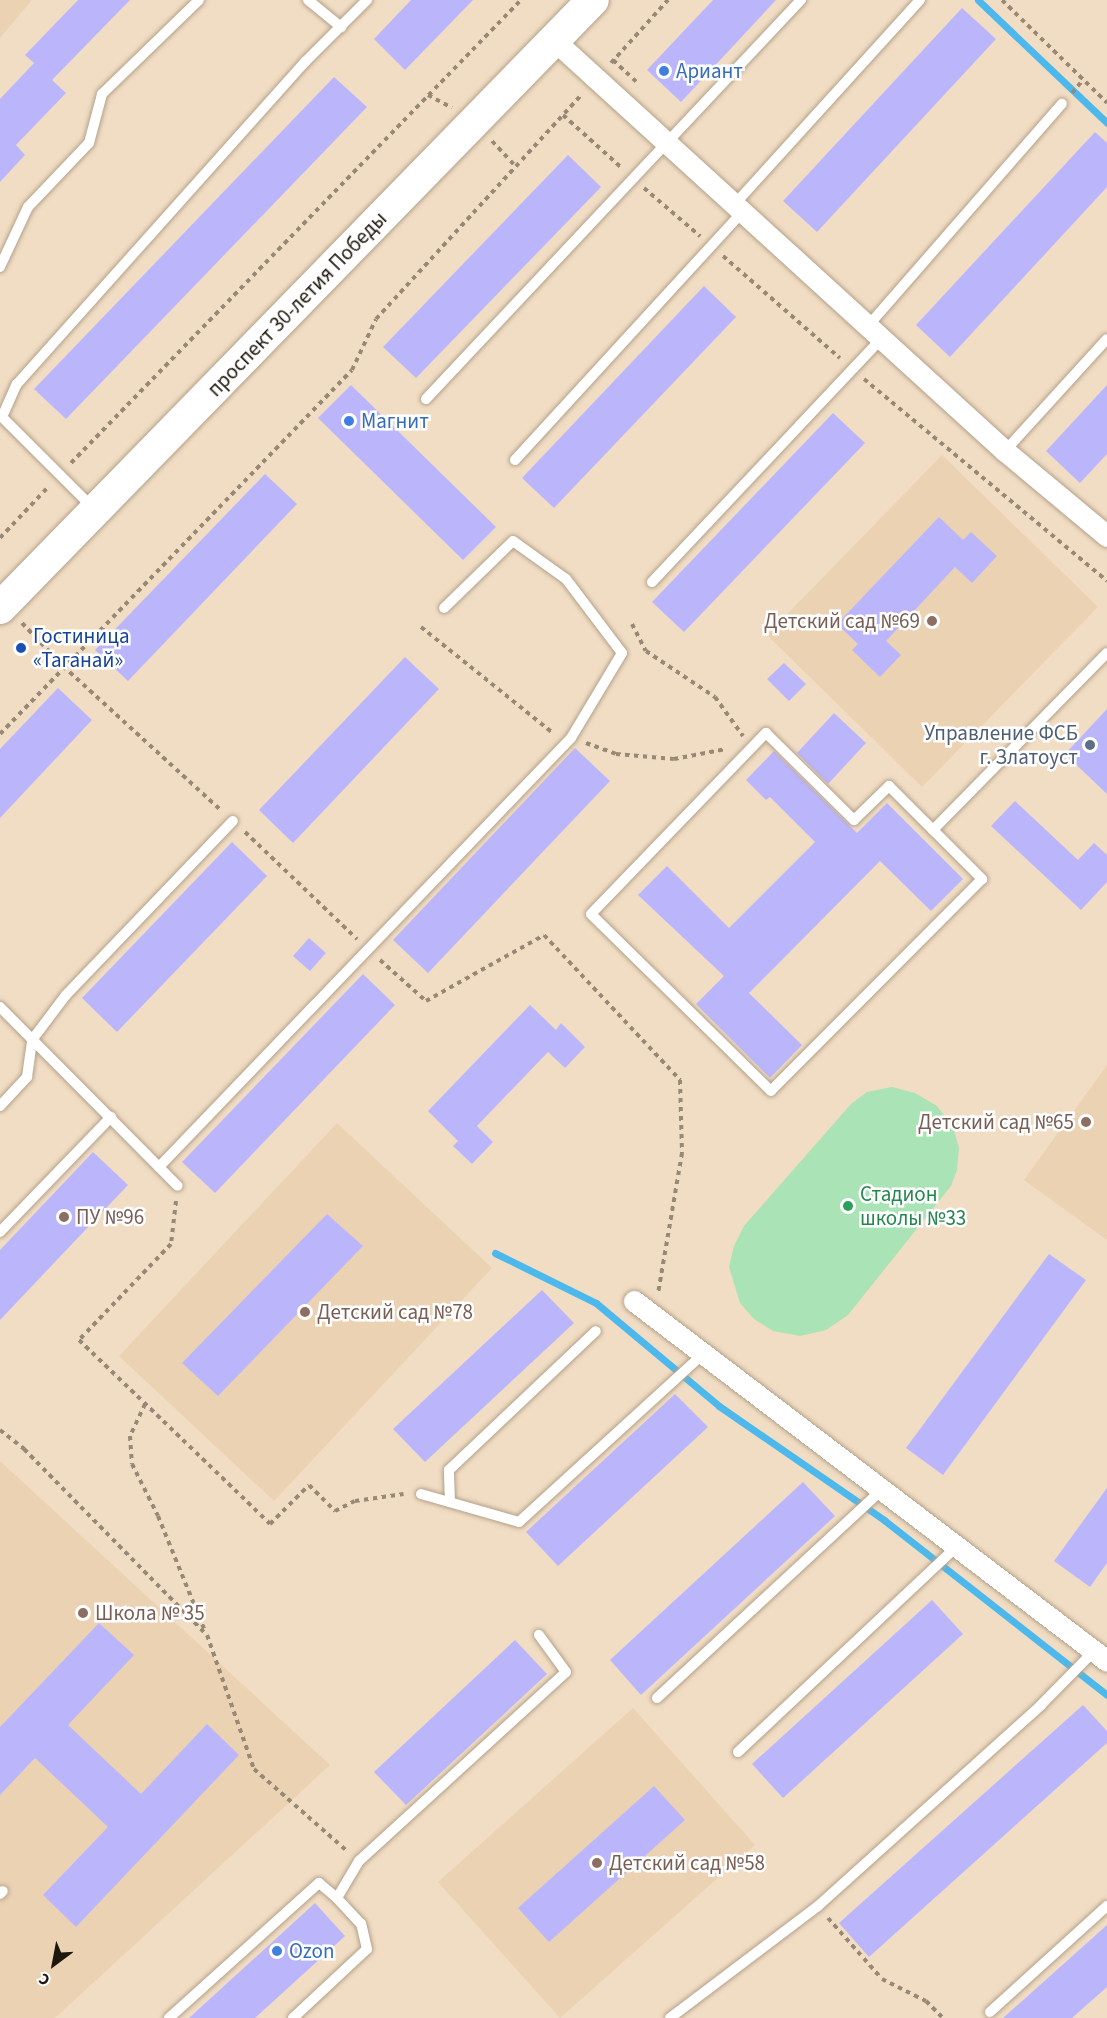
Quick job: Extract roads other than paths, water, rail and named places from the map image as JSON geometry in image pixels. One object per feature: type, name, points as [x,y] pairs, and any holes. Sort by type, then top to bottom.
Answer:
[{"type":"main road","name":"проспект 30-летия Победы","points":[[2,606],[593,0]]},
{"type":"street","points":[[555,41],[595,81],[667,142],[1005,451],[1107,536]]},
{"type":"street","points":[[634,1301],[705,1352],[1100,1656]]},
{"type":"lane","points":[[0,267],[28,207],[89,143],[102,94],[199,0]]},
{"type":"lane","points":[[308,0],[340,27]]},
{"type":"lane","points":[[95,510],[1,416],[16,384],[367,0]]},
{"type":"lane","points":[[426,399],[801,0]]},
{"type":"lane","points":[[515,460],[711,246],[738,208],[920,0]]},
{"type":"lane","points":[[652,582],[852,369],[875,332],[1062,104]]},
{"type":"lane","points":[[1005,451],[1107,339]]},
{"type":"lane","points":[[159,1167],[571,738],[622,654],[566,579],[513,541],[444,608]]},
{"type":"lane","points":[[933,830],[1107,653]]},
{"type":"lane","points":[[766,733],[854,820],[889,786],[933,830],[982,879],[771,1091],[591,914],[750,746],[766,733]]},
{"type":"lane","points":[[0,1106],[27,1077],[32,1040],[66,995],[233,821]]},
{"type":"lane","points":[[0,1007],[178,1186]]},
{"type":"lane","points":[[0,1232],[111,1117]]},
{"type":"lane","points":[[450,1502],[449,1470],[596,1331]]},
{"type":"lane","points":[[422,1494],[519,1522],[705,1352]]},
{"type":"lane","points":[[657,1698],[883,1489]]},
{"type":"lane","points":[[738,1752],[957,1546]]},
{"type":"lane","points":[[337,1898],[359,1862],[566,1672],[539,1635]]},
{"type":"lane","points":[[670,2018],[818,1906],[1041,1705],[1100,1656]]},
{"type":"lane","points":[[169,2018],[319,1883],[337,1898],[361,1924],[367,1949],[293,2018]]},
{"type":"lane","points":[[990,2012],[1107,1906]]},
{"type":"waterway","points":[[978,0],[1107,123]]},
{"type":"waterway","points":[[495,1253],[596,1303],[719,1406],[884,1520],[1107,1695]]},
{"type":"place","name":"Ариант","points":[[664,71]]},
{"type":"place","name":"Магнит","points":[[349,421]]},
{"type":"place","name":"Детский сад №69","points":[[932,621]]},
{"type":"place","name":"Гостиница «Таганай»","points":[[21,648]]},
{"type":"place","name":"Управление ФСБ г. Златоуст","points":[[1090,745]]},
{"type":"place","name":"Детский сад №65","points":[[1086,1122]]},
{"type":"place","name":"Стадион школы №33","points":[[848,1206]]},
{"type":"place","name":"ПУ №96","points":[[64,1217]]},
{"type":"place","name":"Детский сад №78","points":[[305,1312]]},
{"type":"place","name":"Школа № 35","points":[[83,1613]]},
{"type":"place","name":"Детский сад №58","points":[[597,1863]]},
{"type":"place","name":"Ozon","points":[[277,1951]]}]
